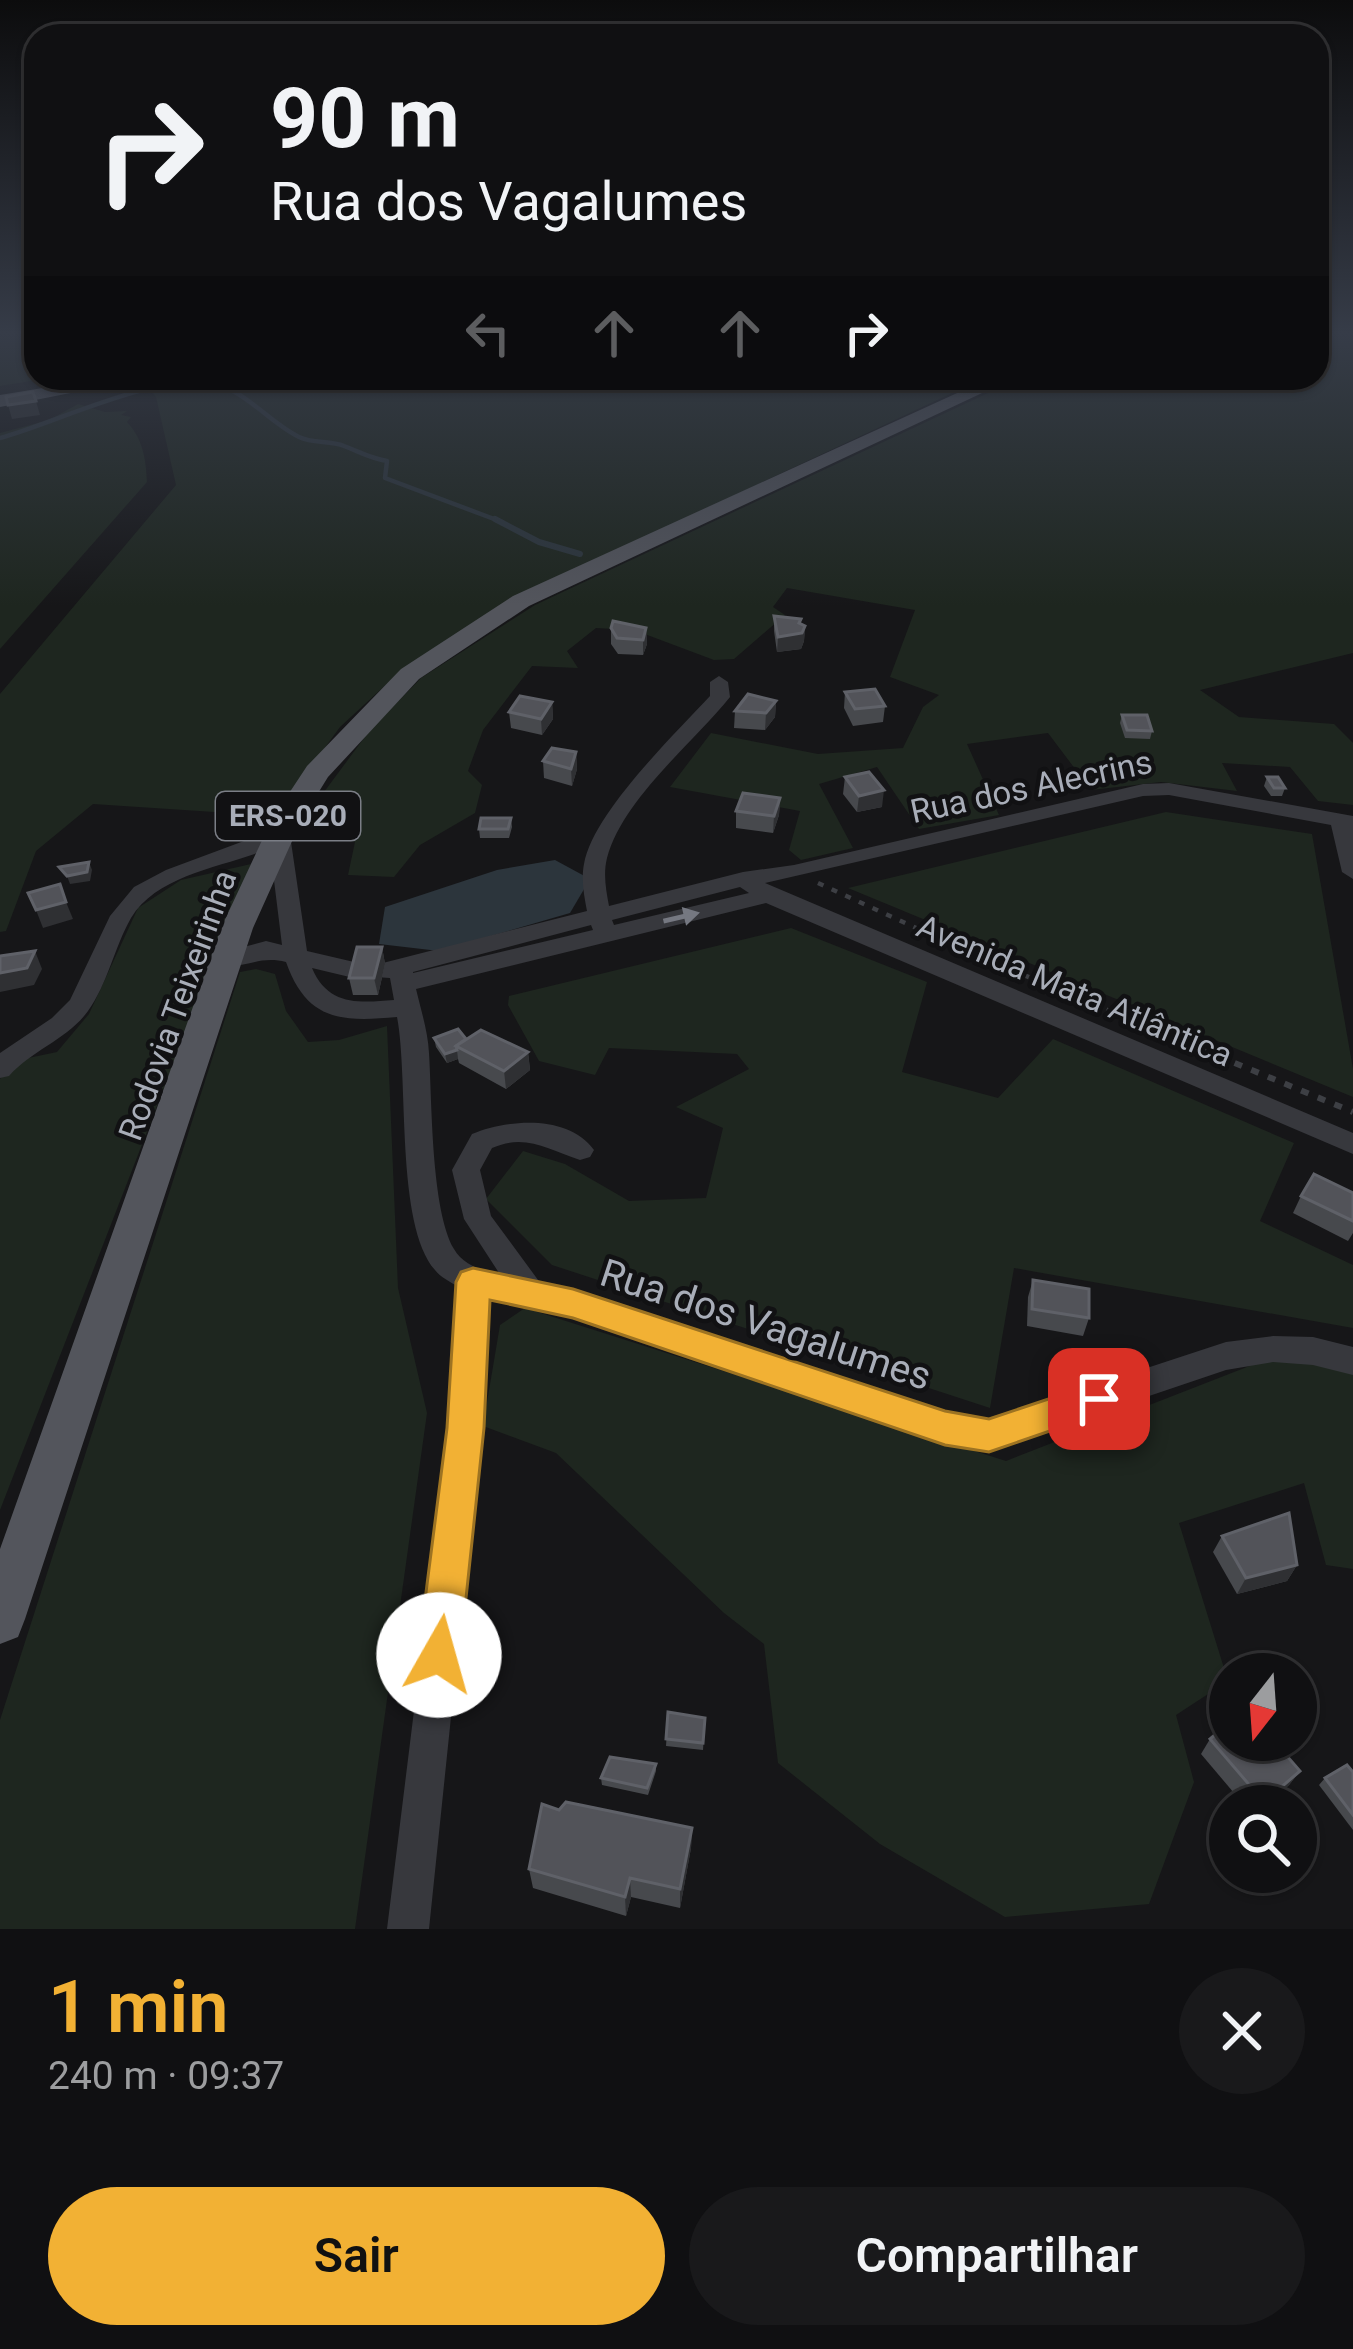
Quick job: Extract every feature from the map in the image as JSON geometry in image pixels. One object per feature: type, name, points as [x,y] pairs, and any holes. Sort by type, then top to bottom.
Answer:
[{"type":"main road","name":"Rodovia Teixeirinha","points":[[0,1619],[237,928],[279,835],[317,772],[410,674],[507,610],[596,564],[899,426]]},
{"type":"street","points":[[602,924],[595,860],[637,793],[720,697],[719,682]]},
{"type":"street","name":"Rua dos Alecrins","points":[[743,879],[794,872],[1143,790],[1169,789],[1347,821]]},
{"type":"street","points":[[1347,821],[1353,872]]},
{"type":"street","points":[[0,1069],[22,1046],[59,1028],[81,1003],[129,904],[143,891],[187,870],[254,850],[279,835],[294,956],[319,999],[329,1006],[378,980],[602,924],[743,879]]},
{"type":"street","points":[[602,924],[771,897],[794,872]]},
{"type":"street","name":"Avenida Mata Atlântica","points":[[743,879],[771,897],[1353,1144]]},
{"type":"street","points":[[229,959],[266,949],[378,980]]},
{"type":"street","points":[[378,980],[430,1228],[445,1262],[473,1282],[465,1428],[407,1929]]},
{"type":"street","points":[[532,1296],[478,1219],[466,1170],[482,1141],[519,1127],[547,1133],[580,1150]]},
{"type":"street","name":"Rua dos Vagalumes","points":[[473,1282],[573,1304],[945,1428],[989,1436],[1226,1356],[1274,1349],[1353,1360]]},
{"type":"path","name":"Avenida Mata Atlântica","points":[[794,872],[964,950],[1353,1112]]},
{"type":"shaded area","points":[[26,426],[130,426],[143,450],[147,482],[0,649],[0,433]]},
{"type":"shaded area","points":[[163,426],[882,426],[518,597],[403,669],[340,727],[275,816],[93,804],[36,851],[6,931],[0,932],[0,694],[176,485]]},
{"type":"shaded area","points":[[917,426],[1353,426],[1353,653],[1200,690],[1239,717],[1334,724],[1353,743],[1353,805],[1318,801],[1290,767],[1222,763],[1237,791],[1161,782],[1091,790],[1048,733],[967,744],[999,815],[919,829],[877,767],[819,784],[853,848],[801,860],[789,850],[800,811],[670,787],[711,733],[818,754],[903,748],[923,707],[939,695],[890,677],[915,610],[787,588],[773,607],[785,615],[734,659],[714,660],[634,630],[596,628],[567,651],[578,668],[532,666],[483,730],[468,771],[482,785],[475,813],[420,845],[394,877],[348,875],[355,842],[316,832],[304,819],[370,730],[421,678],[535,605]]},
{"type":"shaded area","points":[[1166,812],[1312,834],[1353,1069],[1353,1097],[848,888]]},
{"type":"shaded area","points":[[555,860],[590,879],[570,913],[439,951],[379,944],[385,907],[497,870]]},
{"type":"shaded area","points":[[251,864],[0,1510],[0,1079],[14,1061],[57,1052],[89,1014],[138,908],[181,880]]},
{"type":"shaded area","points":[[791,928],[927,982],[902,1072],[998,1098],[1053,1039],[1294,1143],[1260,1221],[1353,1265],[1353,1328],[1014,1268],[990,1408],[552,1265],[486,1199],[523,1151],[565,1164],[629,1201],[706,1198],[723,1128],[676,1107],[749,1069],[737,1054],[609,1048],[595,1075],[539,1061],[508,1005],[509,996]]},
{"type":"shaded area","points":[[256,969],[275,974],[286,1011],[308,1042],[339,1040],[387,1026],[398,1288],[427,1413],[355,1929],[0,1929],[0,1720],[240,972]]},
{"type":"shaded area","points":[[525,1308],[1006,1461],[1278,1355],[1353,1371],[1353,1569],[1326,1565],[1304,1483],[1179,1523],[1219,1653],[1209,1653],[1209,1693],[1176,1715],[1194,1782],[1149,1904],[1005,1917],[880,1844],[778,1763],[764,1644],[724,1613],[556,1453],[483,1426],[500,1325]]},
{"type":"building","points":[[774,616],[801,619],[802,633],[778,637]]},
{"type":"building","points":[[613,621],[646,628],[643,640],[617,638]]},
{"type":"building","points":[[875,689],[885,706],[855,709],[845,692]]},
{"type":"building","points":[[748,694],[776,701],[766,713],[735,711]]},
{"type":"building","points":[[520,696],[552,702],[541,719],[509,712]]},
{"type":"building","points":[[1122,715],[1147,715],[1152,731],[1127,730]]},
{"type":"building","points":[[552,748],[576,752],[571,769],[543,761]]},
{"type":"building","points":[[869,772],[884,790],[859,796],[845,777]]},
{"type":"building","points":[[1267,777],[1278,777],[1285,788],[1274,788]]},
{"type":"building","points":[[743,793],[780,798],[774,816],[736,811]]},
{"type":"building","points":[[481,818],[511,818],[508,829],[479,829]]},
{"type":"building","points":[[89,862],[87,872],[67,876],[59,867]]},
{"type":"building","points":[[60,884],[66,902],[36,910],[28,893]]},
{"type":"building","points":[[357,947],[382,947],[374,978],[349,978]]},
{"type":"building","points":[[35,951],[27,968],[0,973],[0,956]]},
{"type":"building","points":[[458,1029],[466,1039],[457,1050],[445,1054],[434,1038]]},
{"type":"building","points":[[481,1030],[528,1052],[504,1071],[456,1046]]},
{"type":"building","points":[[1314,1174],[1353,1193],[1353,1221],[1301,1196]]},
{"type":"building","points":[[1033,1280],[1089,1289],[1089,1318],[1032,1309]]},
{"type":"building","points":[[1289,1513],[1297,1565],[1246,1578],[1222,1536]]},
{"type":"building","points":[[668,1712],[705,1718],[703,1743],[666,1739]]},
{"type":"building","points":[[610,1757],[656,1764],[647,1788],[601,1778]]},
{"type":"building","points":[[1229,1761],[1291,1761],[1300,1771],[1284,1785],[1249,1785]]},
{"type":"building","points":[[1347,1765],[1353,1772],[1353,1815],[1325,1778]]},
{"type":"building","points":[[566,1802],[692,1828],[680,1889],[630,1878],[625,1897],[529,1869],[542,1804],[559,1810]]},
{"type":"waterway","points":[[0,438],[34,426]]},
{"type":"waterway","points":[[282,426],[310,441],[339,444],[387,461],[385,478],[498,520]]},
{"type":"waterway","points":[[498,520],[502,522]]},
{"type":"waterway","points":[[498,520],[539,542],[580,554]]},
{"type":"route","points":[[439,1655],[465,1428],[473,1282],[573,1304],[945,1428],[989,1436],[1099,1399]]}]
